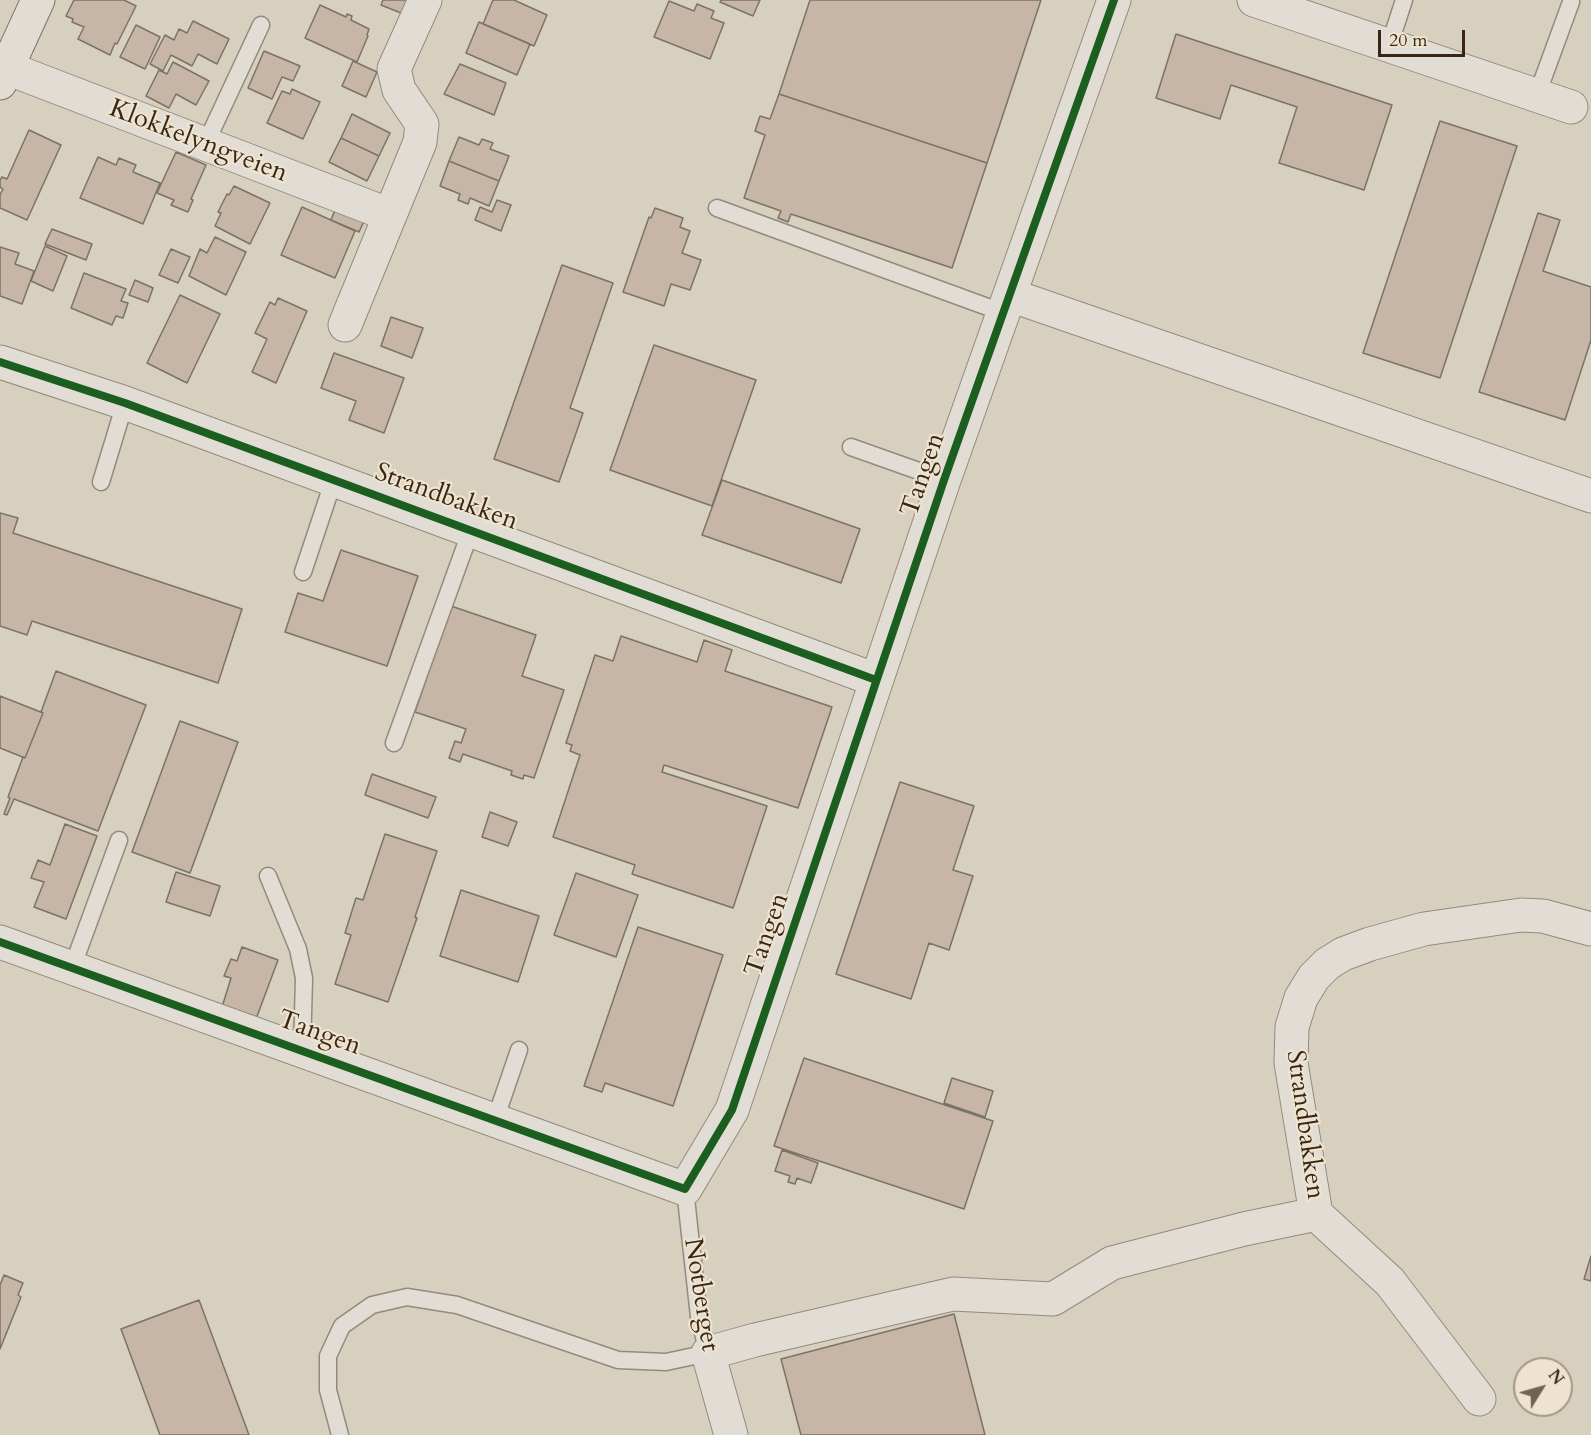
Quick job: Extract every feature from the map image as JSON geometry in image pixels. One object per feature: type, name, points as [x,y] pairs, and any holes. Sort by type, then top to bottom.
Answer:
[{"type":"street","points":[[3,76],[38,0]]},
{"type":"street","points":[[345,325],[420,142],[422,124],[399,90],[394,69],[425,0]]},
{"type":"street","name":"Tangen","points":[[0,942],[685,1189],[732,1110],[944,480],[1114,0]]},
{"type":"street","points":[[1254,0],[1571,107]]},
{"type":"street","name":"Klokkelyngveien","points":[[3,76],[205,145],[390,215]]},
{"type":"street","points":[[1007,304],[1591,496]]},
{"type":"street","name":"Strandbakken","points":[[0,362],[125,403],[876,680]]},
{"type":"street","name":"Strandbakken","points":[[1479,1399],[1390,1282],[1316,1214],[1292,1063],[1292,1026],[1300,998],[1314,977],[1342,954],[1370,944],[1424,929],[1521,915],[1543,916],[1591,929]]},
{"type":"street","points":[[708,1353],[953,1294],[1053,1299],[1112,1263],[1244,1229],[1316,1214]]},
{"type":"street","name":"Notberget","points":[[708,1353],[731,1435]]},
{"type":"lane","points":[[1389,46],[1404,0]]},
{"type":"lane","points":[[1537,95],[1571,2]]},
{"type":"lane","points":[[205,145],[261,25]]},
{"type":"lane","points":[[717,208],[1007,304]]},
{"type":"lane","points":[[101,482],[125,403]]},
{"type":"lane","points":[[851,447],[944,480]]},
{"type":"lane","points":[[303,572],[334,479]]},
{"type":"lane","points":[[394,743],[471,530]]},
{"type":"lane","points":[[72,968],[119,840]]},
{"type":"lane","points":[[268,876],[298,949],[304,978],[302,1051]]},
{"type":"lane","points":[[495,1120],[519,1050]]},
{"type":"lane","name":"Notberget","points":[[685,1189],[699,1317],[708,1353]]},
{"type":"lane","points":[[340,1435],[328,1390],[328,1356],[342,1326],[372,1305],[407,1297],[457,1305],[618,1360],[666,1362],[708,1353]]},
{"type":"building","points":[[74,0],[124,0],[136,6],[110,55],[78,39],[84,27],[72,22],[73,19],[66,16]]},
{"type":"building","points":[[383,0],[412,0],[406,15],[381,5]]},
{"type":"building","points":[[493,0],[514,0],[547,15],[534,46],[483,24]]},
{"type":"building","points":[[721,0],[760,0],[753,16],[720,2]]},
{"type":"building","points":[[810,0],[1041,0],[987,163],[779,94]]},
{"type":"building","points":[[669,1],[694,11],[697,4],[714,11],[711,18],[724,23],[710,59],[654,37]]},
{"type":"building","points":[[320,5],[346,17],[347,14],[352,16],[351,20],[369,29],[357,62],[305,38]]},
{"type":"building","points":[[193,21],[229,39],[217,64],[198,54],[192,66],[171,55],[163,71],[150,64],[165,35],[174,40],[179,29],[187,33]]},
{"type":"building","points":[[479,22],[530,44],[517,75],[466,53]]},
{"type":"building","points":[[136,25],[160,37],[145,69],[120,57]]},
{"type":"building","points":[[1176,34],[1392,105],[1364,190],[1279,163],[1297,107],[1231,85],[1220,119],[1156,98]]},
{"type":"building","points":[[264,51],[300,66],[293,81],[282,77],[272,99],[248,88]]},
{"type":"building","points":[[353,61],[377,72],[366,97],[342,86]]},
{"type":"building","points":[[173,62],[209,81],[196,105],[176,94],[169,108],[146,96],[159,70],[167,74]]},
{"type":"building","points":[[460,64],[506,83],[494,115],[444,94]]},
{"type":"building","points":[[292,89],[320,102],[303,139],[267,123],[282,91],[290,94]]},
{"type":"building","points":[[779,94],[987,163],[952,268],[791,214],[788,222],[778,218],[781,211],[744,198],[765,135],[755,131],[760,116],[770,119]]},
{"type":"building","points":[[352,114],[390,133],[379,156],[341,138]]},
{"type":"building","points":[[1440,121],[1517,146],[1440,378],[1363,353]]},
{"type":"building","points":[[29,130],[61,145],[27,220],[0,208],[0,195],[3,189],[0,187],[0,180],[2,177],[7,179]]},
{"type":"building","points":[[459,137],[479,145],[482,139],[493,143],[490,149],[509,156],[499,181],[449,161]]},
{"type":"building","points":[[341,138],[379,156],[367,181],[329,162]]},
{"type":"building","points":[[176,152],[206,165],[191,199],[193,200],[188,212],[171,205],[174,200],[157,193]]},
{"type":"building","points":[[98,157],[116,165],[119,158],[136,165],[133,172],[160,183],[143,224],[80,198]]},
{"type":"building","points":[[449,161],[499,181],[489,206],[470,198],[468,204],[458,200],[460,194],[440,186]]},
{"type":"building","points":[[234,186],[270,203],[250,244],[215,226],[221,213],[218,212]]},
{"type":"building","points":[[497,200],[511,205],[501,231],[475,220],[480,207],[492,212]]},
{"type":"building","points":[[337,205],[366,217],[359,232],[331,220]]},
{"type":"building","points":[[302,207],[355,231],[335,278],[281,255]]},
{"type":"building","points":[[655,208],[683,218],[680,227],[690,231],[682,253],[701,260],[690,290],[671,284],[664,306],[623,292],[649,217],[651,218]]},
{"type":"building","points":[[1538,213],[1560,220],[1543,271],[1591,287],[1591,340],[1565,420],[1479,392]]},
{"type":"building","points":[[52,229],[92,244],[86,260],[45,244]]},
{"type":"building","points":[[215,237],[246,252],[226,295],[189,276],[200,249],[207,253]]},
{"type":"building","points":[[45,246],[67,256],[53,291],[31,281]]},
{"type":"building","points":[[0,247],[19,253],[15,264],[34,271],[22,304],[0,296]]},
{"type":"building","points":[[171,249],[190,257],[178,283],[159,275]]},
{"type":"building","points":[[562,265],[613,283],[570,408],[583,413],[559,482],[494,459]]},
{"type":"building","points":[[84,273],[126,289],[121,301],[128,303],[123,318],[116,316],[112,325],[71,308]]},
{"type":"building","points":[[135,280],[153,288],[148,302],[129,295]]},
{"type":"building","points":[[180,295],[220,314],[187,383],[147,363]]},
{"type":"building","points":[[278,298],[307,311],[276,383],[252,372],[267,339],[255,333],[270,302],[275,305]]},
{"type":"building","points":[[391,317],[423,328],[412,358],[381,346]]},
{"type":"building","points":[[654,345],[756,380],[712,506],[610,470]]},
{"type":"building","points":[[334,353],[404,378],[384,433],[349,420],[356,401],[321,388]]},
{"type":"building","points":[[722,480],[860,529],[841,583],[702,535]]},
{"type":"building","points":[[0,513],[18,518],[13,533],[242,609],[218,683],[32,621],[27,635],[0,626]]},
{"type":"building","points":[[341,550],[418,576],[387,666],[285,632],[298,593],[323,601]]},
{"type":"building","points":[[451,606],[536,635],[522,676],[564,690],[534,778],[524,775],[523,779],[511,775],[512,771],[463,754],[460,762],[449,758],[455,741],[461,743],[466,729],[415,712]]},
{"type":"building","points":[[621,636],[697,662],[704,640],[732,650],[725,671],[832,707],[798,808],[664,765],[662,772],[767,806],[733,908],[632,874],[635,865],[553,837],[580,755],[570,751],[572,745],[566,743],[595,655],[613,661]]},
{"type":"building","points":[[56,671],[146,705],[98,831],[14,799],[7,815],[4,814],[23,757],[25,758],[43,713],[41,712]]},
{"type":"building","points":[[0,696],[43,713],[25,758],[0,748]]},
{"type":"building","points":[[180,721],[238,742],[190,873],[132,852]]},
{"type":"building","points":[[372,774],[436,797],[428,818],[365,795]]},
{"type":"building","points":[[900,782],[974,806],[953,870],[973,876],[949,950],[929,943],[911,999],[836,974]]},
{"type":"building","points":[[490,812],[517,822],[508,846],[482,837]]},
{"type":"building","points":[[65,824],[97,836],[66,919],[34,907],[44,882],[31,878],[38,860],[50,865]]},
{"type":"building","points":[[385,834],[437,851],[388,1002],[335,984],[351,935],[345,933],[356,898],[363,900]]},
{"type":"building","points":[[176,872],[220,886],[210,916],[166,902]]},
{"type":"building","points":[[576,873],[638,895],[616,957],[554,935]]},
{"type":"building","points":[[461,890],[539,916],[518,982],[440,956]]},
{"type":"building","points":[[638,927],[723,955],[673,1106],[605,1083],[602,1092],[584,1086]]},
{"type":"building","points":[[242,947],[278,960],[256,1019],[222,1007],[231,978],[224,976],[231,959],[237,961]]},
{"type":"building","points":[[804,1058],[993,1121],[964,1209],[774,1146]]},
{"type":"building","points":[[952,1078],[993,1091],[985,1117],[944,1103]]},
{"type":"building","points":[[782,1150],[818,1163],[811,1183],[797,1178],[795,1184],[788,1182],[790,1176],[775,1171]]},
{"type":"building","points":[[1591,1256],[1591,1281],[1584,1279]]},
{"type":"building","points":[[4,1275],[23,1283],[18,1295],[21,1297],[0,1349],[0,1285]]},
{"type":"building","points":[[199,1300],[249,1435],[160,1435],[121,1329]]},
{"type":"building","points":[[954,1314],[985,1435],[801,1435],[781,1359]]},
{"type":"cycle path","points":[[0,942],[685,1189],[732,1110],[944,480],[1114,0]]},
{"type":"cycle path","points":[[0,362],[125,403],[876,680]]}]
